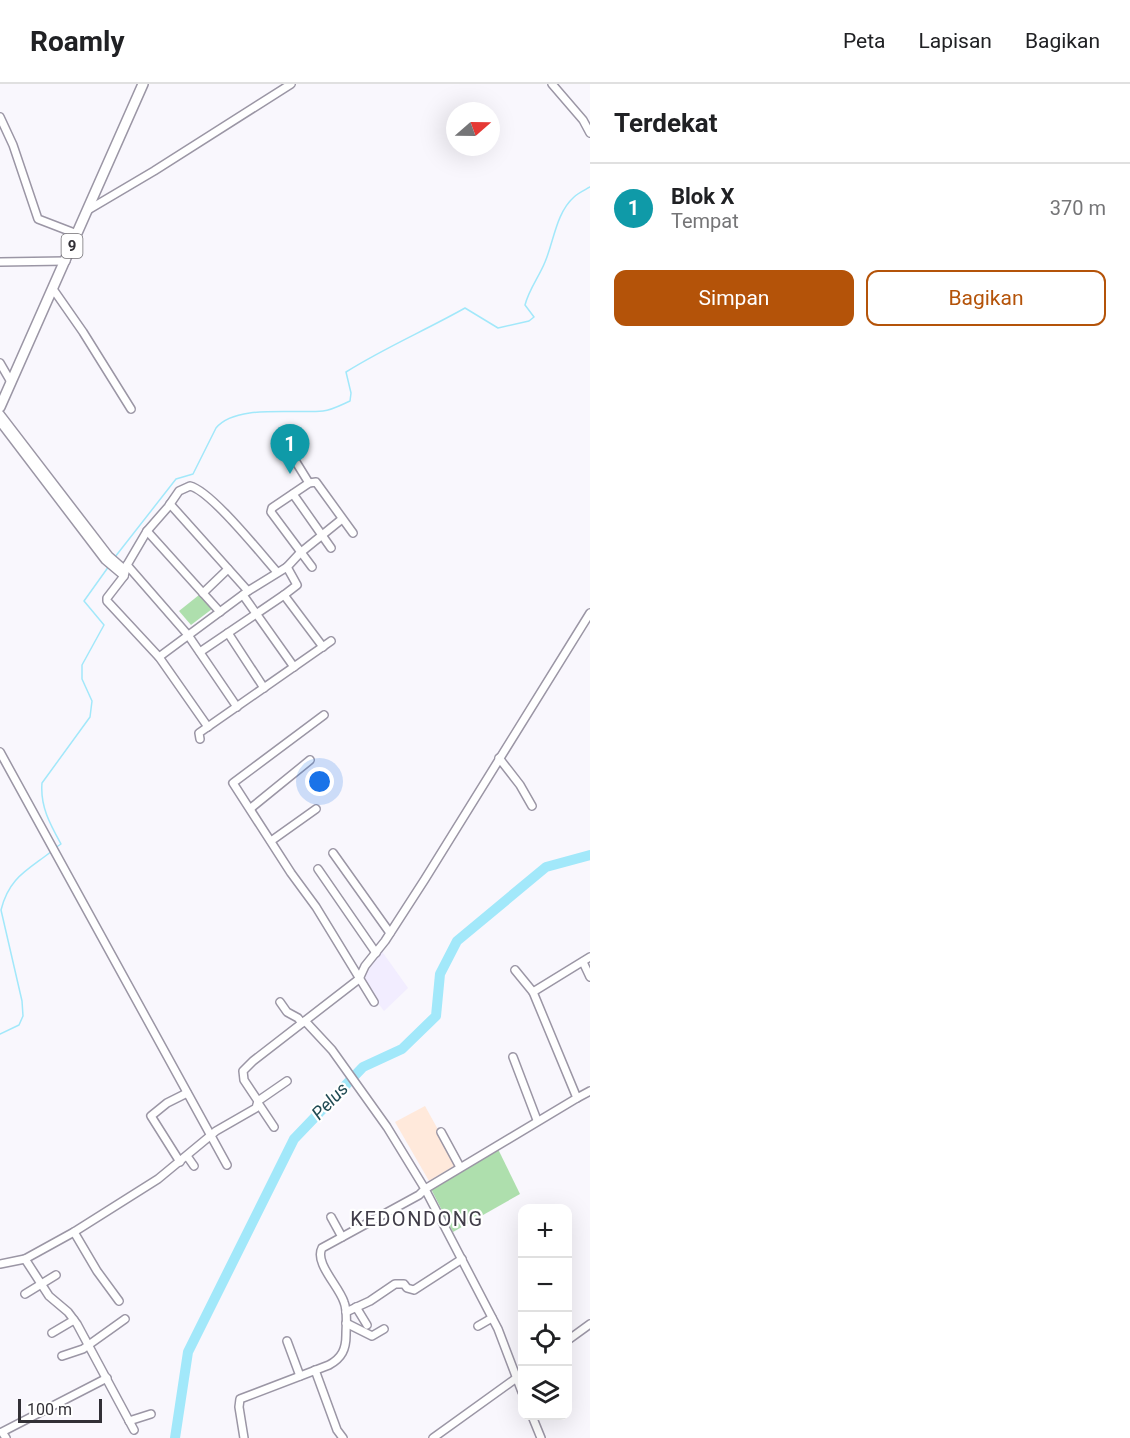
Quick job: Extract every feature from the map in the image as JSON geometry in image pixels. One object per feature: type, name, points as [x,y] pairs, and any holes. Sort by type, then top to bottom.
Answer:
[{"type":"highway","name":"9","points":[[0,407],[143,84]]},
{"type":"street","points":[[88,210],[291,84]]},
{"type":"street","points":[[552,84],[583,120],[590,133]]},
{"type":"street","points":[[0,117],[13,145],[38,219],[76,234]]},
{"type":"street","points":[[0,262],[66,261]]},
{"type":"street","points":[[53,289],[83,332],[130,409]]},
{"type":"street","points":[[0,363],[11,382]]},
{"type":"street","points":[[0,414],[110,561]]},
{"type":"street","points":[[0,422],[110,561],[125,570],[188,635],[237,707]]},
{"type":"street","points":[[296,462],[309,483]]},
{"type":"street","points":[[312,567],[271,510],[309,483],[318,483],[353,533]]},
{"type":"street","points":[[208,727],[159,657],[107,601],[108,596],[147,531],[179,491],[190,486],[200,489],[241,530],[277,572]]},
{"type":"street","points":[[293,494],[331,548]]},
{"type":"street","points":[[170,504],[228,569],[294,667]]},
{"type":"street","points":[[159,657],[246,593],[287,567],[300,553],[342,519]]},
{"type":"street","points":[[147,531],[220,612]]},
{"type":"street","points":[[200,652],[297,585],[287,567]]},
{"type":"street","points":[[203,592],[228,569]]},
{"type":"street","points":[[284,595],[323,647]]},
{"type":"street","points":[[274,1127],[244,1080],[243,1071],[359,979],[365,966],[390,933],[590,613]]},
{"type":"street","points":[[228,633],[264,688]]},
{"type":"street","points":[[200,739],[199,733],[331,641]]},
{"type":"street","points":[[324,715],[233,783],[291,873],[316,907],[374,1002]]},
{"type":"street","points":[[0,752],[139,1001],[227,1165]]},
{"type":"street","points":[[499,758],[520,785],[532,806]]},
{"type":"street","points":[[251,808],[310,760]]},
{"type":"street","points":[[271,841],[316,809]]},
{"type":"street","points":[[333,853],[390,933]]},
{"type":"street","points":[[318,869],[376,953]]},
{"type":"street","points":[[533,992],[590,957]]},
{"type":"street","points":[[583,962],[590,977]]},
{"type":"street","points":[[515,970],[533,992],[577,1098]]},
{"type":"street","points":[[279,1002],[287,1012],[303,1022],[343,1066],[387,1127],[425,1189],[518,1372]]},
{"type":"street","points":[[513,1057],[537,1120]]},
{"type":"street","points":[[0,1264],[25,1259],[136,1194],[180,1162],[211,1135],[250,1111],[258,1102],[287,1081]]},
{"type":"street","points":[[244,1438],[239,1407],[240,1399],[315,1370],[337,1360],[344,1352],[346,1312],[343,1299],[320,1260],[319,1254],[322,1248],[419,1195],[425,1189],[537,1120],[590,1091]]},
{"type":"street","points":[[180,1162],[151,1116],[167,1103],[187,1093]]},
{"type":"street","points":[[441,1132],[460,1167]]},
{"type":"street","points":[[187,1155],[194,1166]]},
{"type":"street","points":[[331,1217],[342,1237]]},
{"type":"street","points":[[74,1232],[97,1271],[119,1301]]},
{"type":"street","points":[[25,1259],[50,1296],[74,1320],[134,1430]]},
{"type":"street","points":[[346,1312],[397,1284],[404,1284],[407,1288],[414,1290],[462,1259]]},
{"type":"street","points":[[25,1294],[56,1275]]},
{"type":"street","points":[[356,1307],[367,1325]]},
{"type":"street","points":[[478,1326],[492,1318]]},
{"type":"street","points":[[52,1333],[74,1320]]},
{"type":"street","points":[[62,1356],[83,1348],[125,1320]]},
{"type":"street","points":[[346,1323],[372,1336],[384,1329]]},
{"type":"street","points":[[572,1337],[590,1324]]},
{"type":"street","points":[[287,1341],[300,1376]]},
{"type":"street","points":[[315,1370],[337,1430],[343,1438]]},
{"type":"street","points":[[433,1438],[518,1377]]},
{"type":"street","points":[[2,1432],[107,1378]]},
{"type":"street","points":[[129,1421],[151,1414]]},
{"type":"street","points":[[534,1420],[541,1438]]},
{"type":"shaded area","points":[[381,950],[408,988],[384,1011],[360,979]]},
{"type":"shaded area","points":[[425,1106],[457,1164],[429,1181],[395,1122]]},
{"type":"green space","points":[[199,595],[212,609],[191,625],[179,611]]},
{"type":"green space","points":[[497,1147],[520,1194],[453,1232],[430,1187]]},
{"type":"waterway","points":[[115,557],[176,479],[193,474],[216,428],[225,421],[251,413],[323,411],[350,401],[351,393],[346,372],[465,308],[498,328],[529,321],[534,317],[525,305],[545,262],[559,219],[574,197],[590,187]]},
{"type":"waterway","points":[[55,848],[61,844],[44,807],[42,783],[90,717],[92,701],[82,679],[82,665],[104,625],[84,601],[109,566]]},
{"type":"waterway","points":[[0,1034],[19,1025],[23,1016],[22,1001],[1,910],[9,890],[20,875],[52,851]]},
{"type":"waterway","name":"Pelus","points":[[175,1438],[188,1352],[294,1139],[363,1067],[402,1049],[436,1016],[440,974],[457,941],[546,867],[590,855]]},
{"type":"place","name":"Blok X","points":[[290,474]]},
{"type":"district","name":"KEDONDONG","points":[[417,1219]]}]
